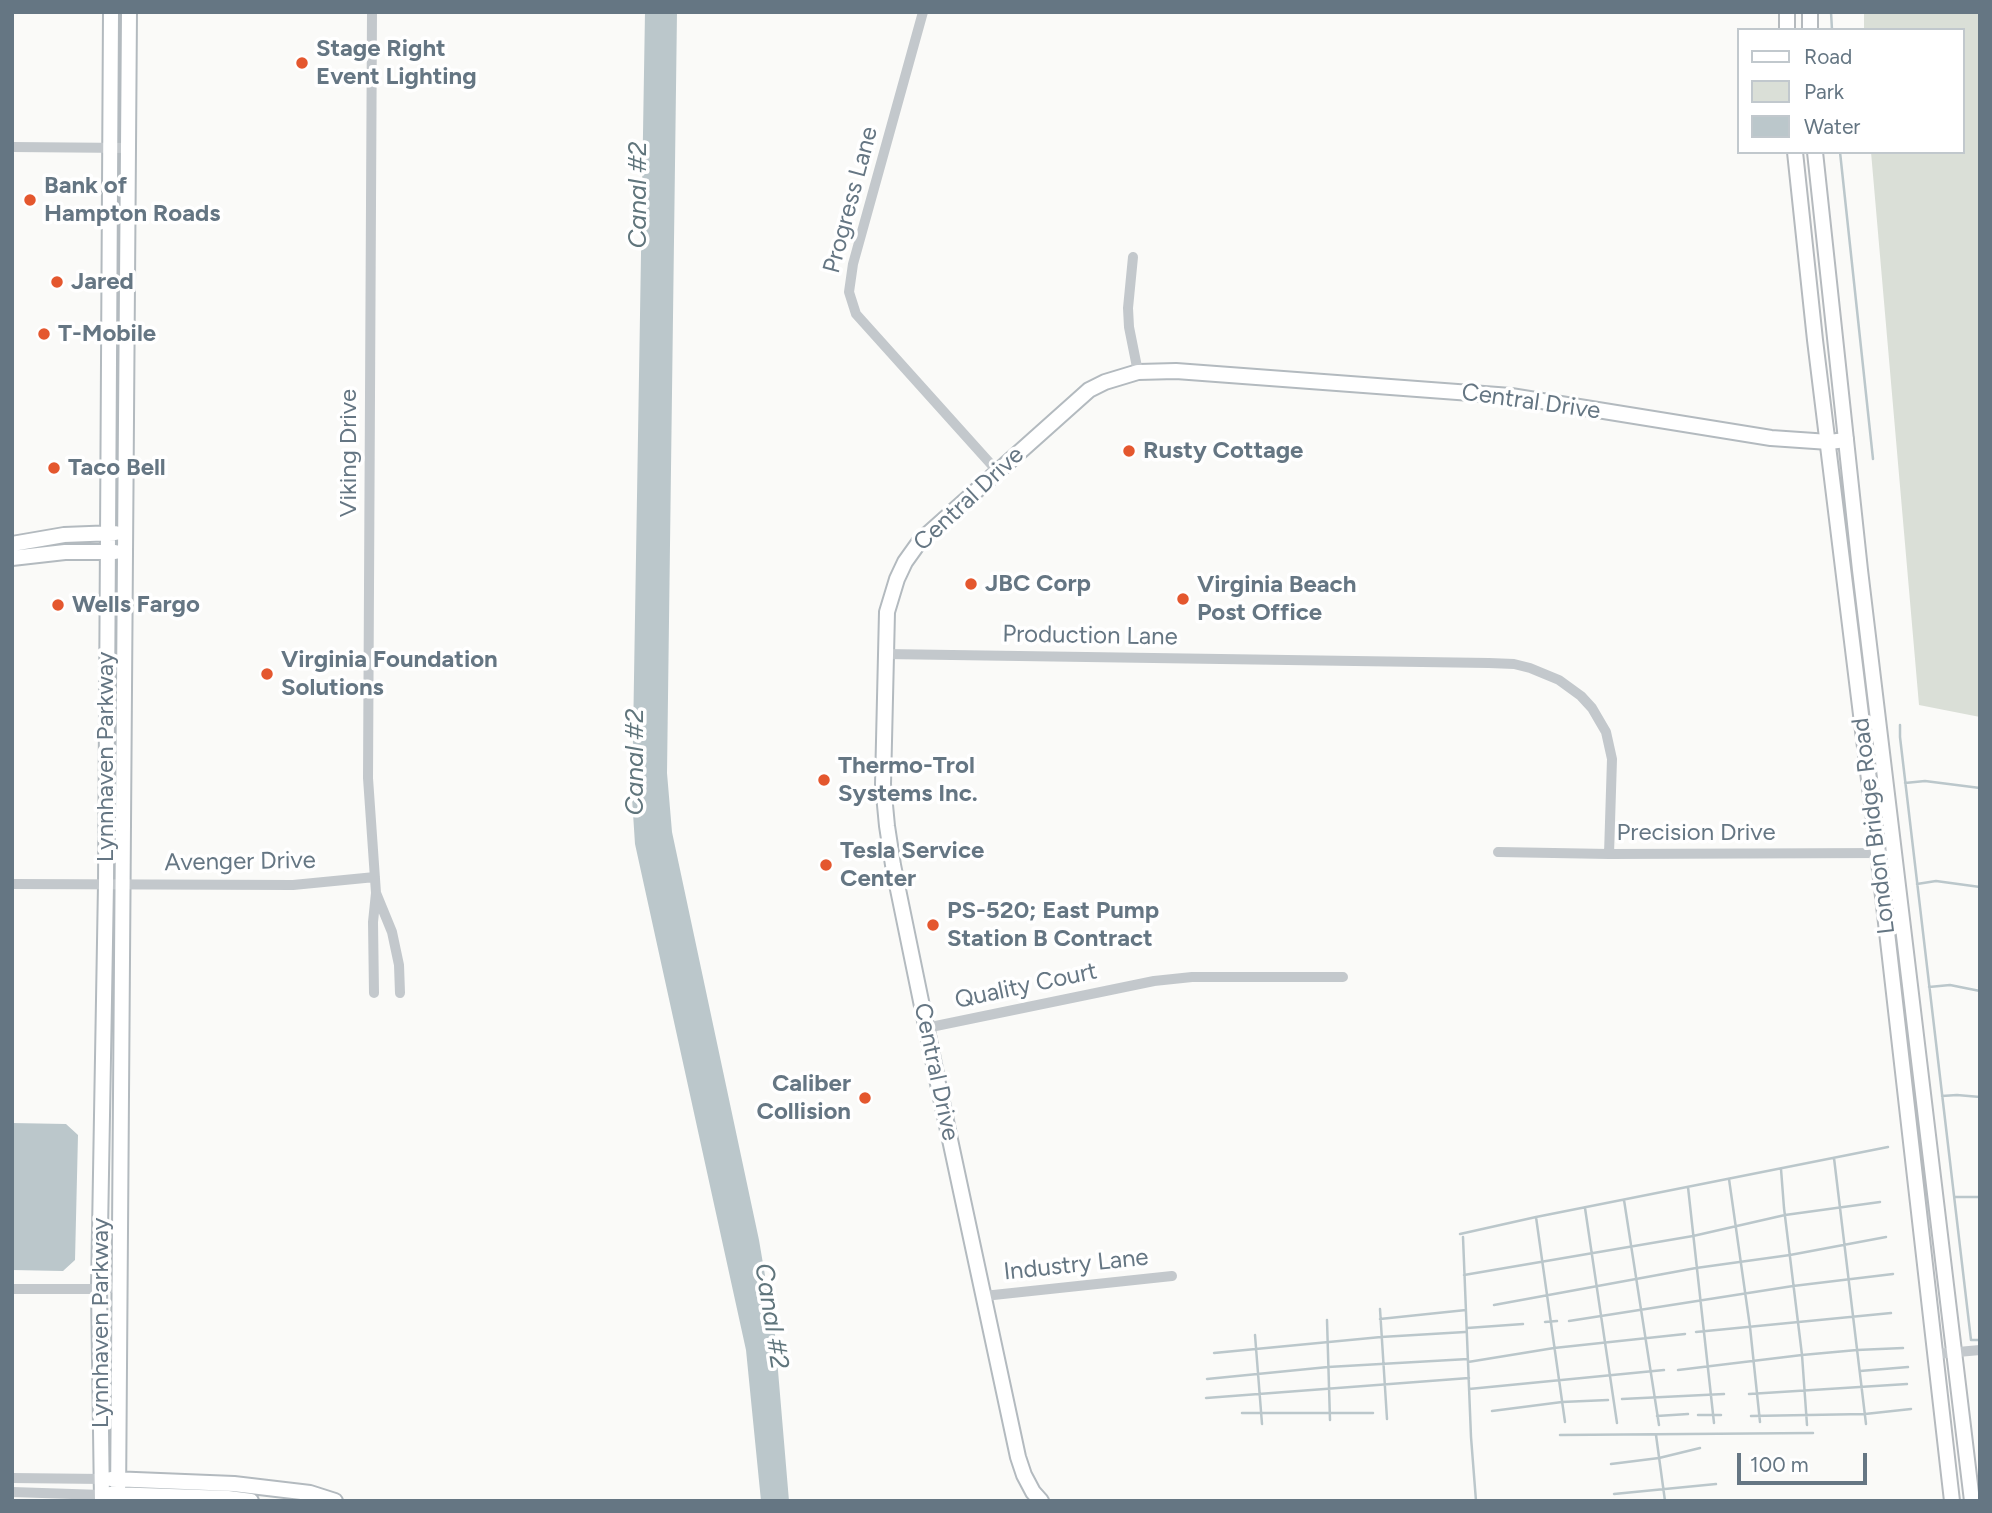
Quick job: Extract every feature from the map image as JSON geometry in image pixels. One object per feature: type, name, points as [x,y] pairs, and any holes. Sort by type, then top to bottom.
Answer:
[{"type":"main road","name":"Lynnhaven Parkway","points":[[102,1498],[99,1289],[106,884],[111,12]]},
{"type":"main road","name":"Lynnhaven Parkway","points":[[119,1491],[129,12]]},
{"type":"main road","name":"London Bridge Road","points":[[1795,154],[1952,1501]]},
{"type":"main road","name":"London Bridge Road","points":[[1815,154],[1894,853],[1972,1501]]},
{"type":"main road","name":"Central Drive","points":[[1041,1501],[1024,1475],[1018,1457],[926,1028],[887,826],[883,784],[887,612],[891,593],[905,562],[920,541],[1089,390],[1138,372],[1177,371],[1511,396],[1771,438],[1829,442],[1846,440]]},
{"type":"main road","points":[[12,544],[64,535],[127,533]]},
{"type":"main road","points":[[12,558],[65,552],[126,552]]},
{"type":"main road","points":[[103,1479],[119,1491],[251,1501]]},
{"type":"main road","points":[[102,1498],[119,1491],[234,1484],[335,1501]]},
{"type":"street","name":"Viking Drive","points":[[373,12],[368,778],[376,893],[373,922],[374,993]]},
{"type":"street","name":"Progress Lane","points":[[923,12],[853,264],[849,292],[856,314],[998,472]]},
{"type":"street","points":[[12,147],[129,148]]},
{"type":"street","points":[[1133,257],[1128,308],[1138,372]]},
{"type":"street","name":"Production Lane","points":[[885,654],[1489,663],[1530,668],[1559,680],[1581,695],[1606,732],[1612,759],[1609,854]]},
{"type":"street","name":"Precision Drive","points":[[1499,852],[1894,853]]},
{"type":"street","name":"Avenger Drive","points":[[12,884],[293,885],[375,877]]},
{"type":"street","name":"Viking Drive","points":[[376,893],[392,932],[399,965],[400,993]]},
{"type":"street","name":"Quality Court","points":[[926,1028],[1154,981],[1192,977],[1343,977]]},
{"type":"street","name":"Industry Lane","points":[[984,1296],[1172,1276]]},
{"type":"street","points":[[12,1289],[120,1287]]},
{"type":"street","points":[[1937,1354],[1980,1350]]},
{"type":"street","points":[[12,1478],[103,1479]]},
{"type":"street","points":[[12,1492],[102,1498]]},
{"type":"green space","points":[[1864,12],[1980,12],[1980,717],[1919,705],[1871,154],[1964,154],[1964,28],[1864,28]]},
{"type":"water","name":"Canal #2","points":[[645,12],[677,12],[667,773],[672,832],[759,1240],[775,1335],[789,1501],[761,1501],[746,1350],[635,844],[632,798]]},
{"type":"water","points":[[12,1123],[66,1124],[78,1135],[75,1260],[63,1271],[12,1270]]},
{"type":"waterway","points":[[1831,12],[1832,28]]},
{"type":"waterway","points":[[1840,154],[1873,459]]},
{"type":"waterway","points":[[1900,725],[1971,1340],[1980,1340]]},
{"type":"waterway","points":[[1905,783],[1925,781],[1980,788]]},
{"type":"waterway","points":[[1917,884],[1936,881],[1980,887]]},
{"type":"waterway","points":[[1929,987],[1950,985],[1980,991]]},
{"type":"waterway","points":[[1942,1096],[1980,1097]]},
{"type":"waterway","points":[[1536,1217],[1888,1147]]},
{"type":"waterway","points":[[1834,1158],[1866,1424]]},
{"type":"waterway","points":[[1781,1169],[1807,1425]]},
{"type":"waterway","points":[[1729,1179],[1750,1327],[1760,1422]]},
{"type":"waterway","points":[[1688,1187],[1714,1423]]},
{"type":"waterway","points":[[1955,1197],[1980,1197]]},
{"type":"waterway","points":[[1624,1200],[1659,1425]]},
{"type":"waterway","points":[[1464,1275],[1693,1236],[1785,1215],[1880,1202]]},
{"type":"waterway","points":[[1585,1208],[1617,1423]]},
{"type":"waterway","points":[[1460,1234],[1536,1217],[1565,1422]]},
{"type":"waterway","points":[[1463,1237],[1476,1501]]},
{"type":"waterway","points":[[1494,1305],[1886,1237]]},
{"type":"waterway","points":[[1569,1321],[1793,1286],[1893,1274]]},
{"type":"waterway","points":[[1380,1309],[1387,1419]]},
{"type":"waterway","points":[[1380,1319],[1466,1310]]},
{"type":"waterway","points":[[1696,1332],[1891,1313]]},
{"type":"waterway","points":[[1327,1320],[1330,1420]]},
{"type":"waterway","points":[[1545,1322],[1557,1321]]},
{"type":"waterway","points":[[1467,1328],[1523,1324]]},
{"type":"waterway","points":[[1214,1353],[1465,1332]]},
{"type":"waterway","points":[[1468,1362],[1554,1348],[1685,1334]]},
{"type":"waterway","points":[[1255,1335],[1262,1424]]},
{"type":"waterway","points":[[1678,1370],[1802,1355],[1903,1348]]},
{"type":"waterway","points":[[1207,1379],[1328,1367],[1468,1359]]},
{"type":"waterway","points":[[1860,1371],[1908,1367]]},
{"type":"waterway","points":[[1469,1389],[1664,1370]]},
{"type":"waterway","points":[[1206,1398],[1469,1378]]},
{"type":"waterway","points":[[1749,1394],[1907,1384]]},
{"type":"waterway","points":[[1622,1399],[1724,1394]]},
{"type":"waterway","points":[[1492,1411],[1562,1402],[1608,1400]]},
{"type":"waterway","points":[[1751,1416],[1865,1414],[1911,1409]]},
{"type":"waterway","points":[[1242,1413],[1373,1413]]},
{"type":"waterway","points":[[1657,1416],[1688,1414]]},
{"type":"waterway","points":[[1698,1415],[1721,1415]]},
{"type":"waterway","points":[[1560,1435],[1813,1433]]},
{"type":"waterway","points":[[1656,1435],[1665,1501]]},
{"type":"waterway","points":[[1611,1464],[1659,1458],[1700,1448]]},
{"type":"waterway","points":[[1614,1494],[1716,1484]]},
{"type":"place","name":"Stage Right Event Lighting","points":[[302,63]]},
{"type":"place","name":"Bank of Hampton Roads","points":[[30,200]]},
{"type":"place","name":"Jared","points":[[57,282]]},
{"type":"place","name":"T-Mobile","points":[[44,334]]},
{"type":"place","name":"Rusty Cottage","points":[[1129,451]]},
{"type":"place","name":"Taco Bell","points":[[54,468]]},
{"type":"place","name":"JBC Corp","points":[[971,584]]},
{"type":"place","name":"Virginia Beach Post Office","points":[[1183,599]]},
{"type":"place","name":"Wells Fargo","points":[[58,605]]},
{"type":"place","name":"Virginia Foundation Solutions","points":[[267,674]]},
{"type":"place","name":"Thermo-Trol Systems Inc.","points":[[824,780]]},
{"type":"place","name":"Tesla Service Center","points":[[826,865]]},
{"type":"place","name":"PS-520; East Pump Station B Contract","points":[[933,925]]},
{"type":"place","name":"Caliber Collision","points":[[865,1098]]}]
